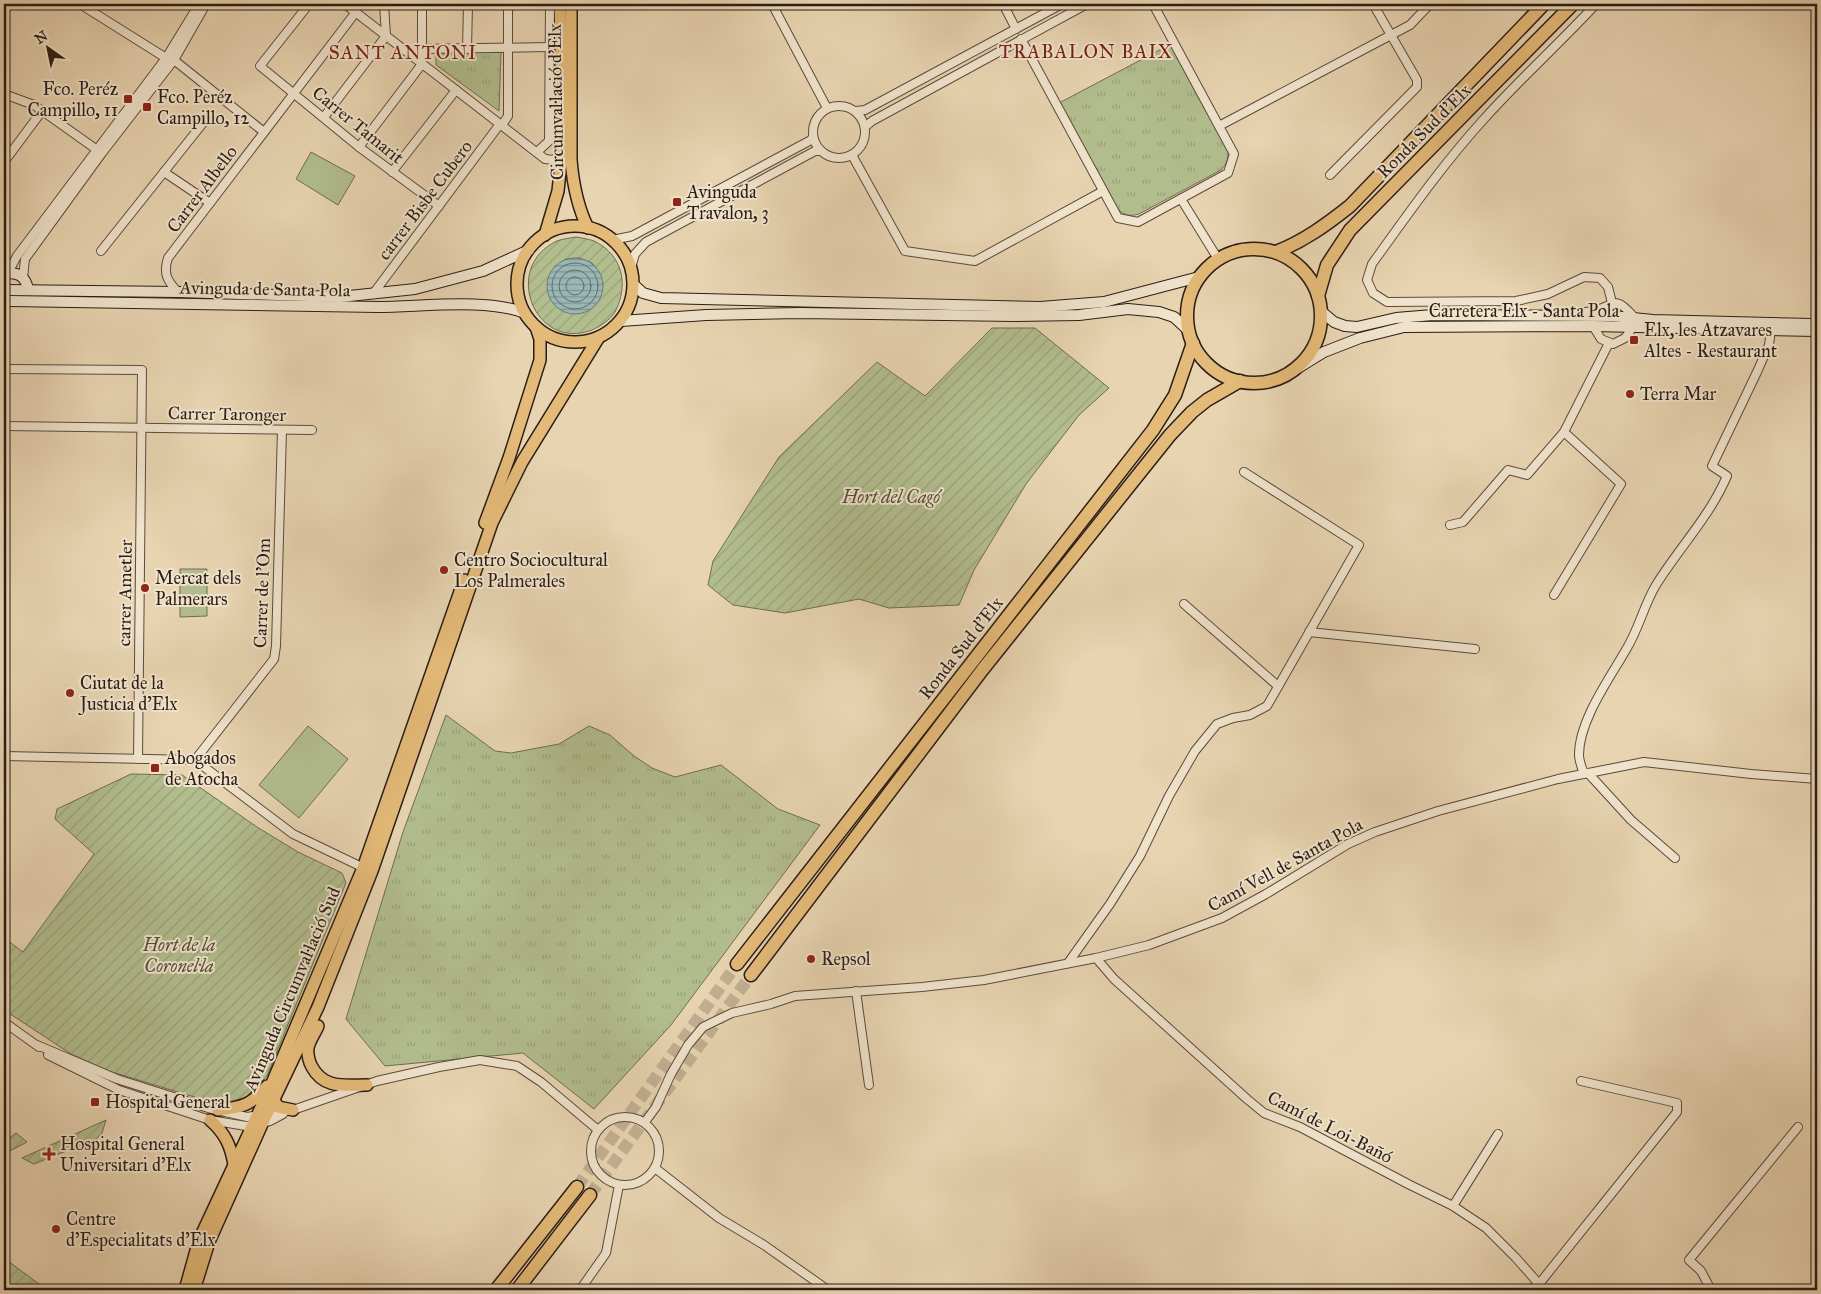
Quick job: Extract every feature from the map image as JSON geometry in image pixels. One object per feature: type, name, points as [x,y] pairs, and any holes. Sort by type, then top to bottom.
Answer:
[{"type":"highway","name":"Ronda Sud d'Elx","points":[[1276,252],[1296,244],[1320,230],[1350,206],[1544,4]]},
{"type":"highway","name":"Ronda Sud d'Elx","points":[[1318,296],[1327,265],[1350,230],[1573,4]]},
{"type":"highway","points":[[1256,248],[1276,252],[1294,262],[1309,277],[1318,296],[1321,311],[1320,327],[1315,342],[1308,356],[1298,368],[1277,378],[1259,382],[1240,381],[1220,374],[1204,360],[1192,343],[1188,330],[1187,312],[1190,294],[1199,277],[1218,259],[1236,251],[1256,248]]},
{"type":"highway","name":"Ronda Sud d'Elx","points":[[737,964],[1153,430],[1176,396],[1192,343]]},
{"type":"highway","name":"Ronda Sud d'Elx","points":[[751,975],[983,669],[1170,435],[1192,412],[1207,400],[1240,381]]},
{"type":"highway","points":[[496,1290],[577,1187]]},
{"type":"highway","points":[[517,1290],[590,1195]]},
{"type":"main road","name":"Circumval·lació d'Elx","points":[[545,235],[558,191],[563,143],[560,4]]},
{"type":"main road","name":"Circumval·lació d'Elx","points":[[571,4],[573,182],[577,201],[588,228]]},
{"type":"main road","points":[[588,228],[601,232],[624,252],[631,268],[634,284],[630,303],[620,321],[610,330],[598,338],[582,342],[565,342],[550,336],[536,327],[525,313],[519,298],[518,281],[521,264],[529,250],[545,235],[559,229],[588,228]]},
{"type":"main road","name":"Avinguda de Santa Pola","points":[[4,290],[178,292],[340,297],[415,290],[483,271],[529,250]]},
{"type":"main road","points":[[6,273],[18,274],[23,277],[27,283],[28,290]]},
{"type":"main road","points":[[634,284],[643,293],[661,298],[1040,307],[1104,302],[1199,277]]},
{"type":"main road","name":"Avinguda de Santa Pola","points":[[4,301],[22,296],[28,290]]},
{"type":"main road","name":"Avinguda de Santa Pola","points":[[4,301],[380,307],[478,306],[510,307],[525,313]]},
{"type":"main road","points":[[620,321],[706,315],[800,313],[1080,315],[1128,309],[1159,312],[1174,317],[1188,330]]},
{"type":"main road","name":"Carretera Elx - Santa Pola","points":[[1321,311],[1334,322],[1345,326],[1357,327],[1396,318],[1432,315],[1556,316],[1771,330],[1817,331]]},
{"type":"main road","name":"Carretera Elx - Santa Pola","points":[[1298,368],[1324,352],[1360,338],[1404,327],[1593,326],[1653,320],[1817,324]]},
{"type":"main road","points":[[489,522],[540,360],[540,339],[536,327]]},
{"type":"main road","points":[[489,522],[522,462],[598,338]]},
{"type":"main road","name":"Avinguda Circumval·lació Sud","points":[[185,1290],[199,1240],[234,1165],[257,1119],[274,1100],[318,1007],[367,870],[454,607],[489,522]]},
{"type":"main road","name":"Avinguda Circumval·lació Sud","points":[[194,1290],[205,1255],[273,1079],[292,1033],[367,870]]},
{"type":"main road","points":[[325,989],[322,1015],[308,1048],[310,1063],[316,1074],[326,1082],[344,1085],[367,1084]]},
{"type":"main road","points":[[292,1033],[295,1041],[273,1094],[278,1107],[293,1110]]},
{"type":"main road","points":[[218,1110],[249,1104],[273,1079]]},
{"type":"main road","points":[[210,1120],[218,1127],[228,1141],[234,1165]]},
{"type":"street","points":[[80,4],[170,59],[264,132]]},
{"type":"street","points":[[170,59],[199,4]]},
{"type":"street","points":[[6,273],[17,256],[170,59],[206,4]]},
{"type":"street","name":"Carrer Tamarit","points":[[309,4],[260,66],[359,147],[439,206]]},
{"type":"street","points":[[345,4],[545,159],[554,160],[560,154],[563,143]]},
{"type":"street","points":[[324,117],[386,36],[384,4]]},
{"type":"street","points":[[359,147],[422,64],[422,4]]},
{"type":"street","points":[[468,4],[468,49]]},
{"type":"street","points":[[501,125],[508,116],[508,4]]},
{"type":"street","points":[[538,152],[549,141],[550,4]]},
{"type":"street","points":[[772,4],[827,108]]},
{"type":"street","points":[[1003,4],[1016,29]]},
{"type":"street","points":[[856,111],[865,110],[1062,4]]},
{"type":"street","points":[[865,127],[872,121],[1087,4]]},
{"type":"street","points":[[1021,39],[1118,218],[1138,222],[1228,173],[1234,154],[1153,4]]},
{"type":"street","points":[[1330,175],[1418,87],[1417,80],[1373,4]]},
{"type":"street","points":[[1219,126],[1410,25],[1430,4]]},
{"type":"street","points":[[1596,4],[1516,84],[1449,159],[1372,264],[1367,280],[1373,293],[1387,302],[1425,303],[1516,301],[1548,294],[1584,277],[1600,278],[1608,287],[1612,303]]},
{"type":"street","name":"Carrer Albello","points":[[178,292],[166,277],[165,267],[168,258],[356,12]]},
{"type":"street","points":[[422,50],[550,47]]},
{"type":"street","points":[[392,172],[456,90]]},
{"type":"street","points":[[4,94],[34,105],[100,151]]},
{"type":"street","points":[[835,105],[844,106],[856,111],[865,127],[866,134],[862,144],[852,155],[844,158],[833,158],[821,151],[813,137],[813,125],[816,118],[827,108],[835,105]]},
{"type":"street","points":[[4,162],[42,111]]},
{"type":"street","points":[[101,251],[203,122]]},
{"type":"street","name":"carrer Bisbe Cubero","points":[[373,294],[501,125]]},
{"type":"street","points":[[612,240],[632,236],[811,140],[813,137]]},
{"type":"street","points":[[23,277],[25,259],[100,151]]},
{"type":"street","points":[[631,268],[635,254],[646,242],[815,151],[821,151]]},
{"type":"street","points":[[852,155],[906,251],[975,261],[1103,191]]},
{"type":"street","points":[[164,172],[210,203]]},
{"type":"street","points":[[1181,199],[1218,259]]},
{"type":"street","points":[[1556,316],[1596,310],[1612,303],[1618,303],[1623,306],[1633,322],[1628,335],[1621,342],[1613,344],[1601,339],[1593,326]]},
{"type":"street","points":[[1675,858],[1631,820],[1586,773],[1579,756],[1584,727],[1600,692],[1629,646],[1656,586],[1706,515],[1724,483],[1727,476],[1712,466],[1769,345],[1771,330]]},
{"type":"street","points":[[1450,525],[1463,522],[1508,470],[1527,475],[1564,432],[1609,343]]},
{"type":"street","name":"Carrer Taronger","points":[[4,369],[142,370],[142,428]]},
{"type":"street","name":"Carrer Taronger","points":[[4,426],[312,430]]},
{"type":"street","name":"carrer Ametler","points":[[138,759],[142,428]]},
{"type":"street","name":"Carrer de l'Om","points":[[195,760],[274,659],[276,646],[282,430]]},
{"type":"street","points":[[1554,595],[1620,484],[1564,432]]},
{"type":"street","points":[[1068,963],[1110,904],[1140,856],[1169,796],[1195,751],[1216,724],[1250,715],[1267,706],[1359,545],[1244,472]]},
{"type":"street","points":[[1184,604],[1278,686]]},
{"type":"street","points":[[1309,632],[1475,650]]},
{"type":"street","points":[[4,756],[195,760],[293,834],[367,870]]},
{"type":"street","name":"Camí Vell de Santa Pola","points":[[645,1122],[656,1107],[671,1074],[688,1045],[704,1027],[732,1013],[795,996],[922,987],[984,980],[1096,958],[1150,945],[1222,918],[1266,894],[1348,844],[1375,832],[1496,795],[1586,773],[1644,762],[1751,774],[1817,778]]},
{"type":"street","name":"Camí de Loi-Bañó","points":[[1096,958],[1114,979],[1239,1093],[1264,1113],[1316,1135],[1410,1186],[1453,1206],[1486,1228],[1541,1287]]},
{"type":"street","points":[[856,991],[869,1085]]},
{"type":"street","points":[[4,1022],[58,1061],[120,1090],[210,1120],[238,1126],[246,1126],[257,1119],[293,1110],[367,1084],[480,1060],[517,1066],[541,1082],[598,1130]]},
{"type":"street","points":[[37,1045],[118,1079],[218,1110],[257,1119]]},
{"type":"street","points":[[1529,1290],[1541,1287],[1677,1112],[1677,1104],[1581,1081]]},
{"type":"street","points":[[625,1116],[645,1122],[658,1138],[660,1148],[656,1168],[649,1177],[640,1183],[619,1185],[608,1181],[599,1174],[593,1163],[591,1152],[592,1140],[598,1130],[610,1120],[625,1116]]},
{"type":"street","points":[[1711,1290],[1701,1271],[1690,1260],[1798,1127]]},
{"type":"street","points":[[1453,1206],[1498,1134]]},
{"type":"street","points":[[656,1168],[719,1218],[764,1244],[828,1290]]},
{"type":"street","points":[[580,1290],[606,1253],[619,1185]]},
{"type":"green space","points":[[1171,44],[1228,151],[1227,159],[1225,166],[1221,170],[1139,214],[1126,215],[1116,207],[1059,103]]},
{"type":"green space","points":[[501,52],[499,111],[436,65],[436,53]]},
{"type":"green space","points":[[311,152],[355,176],[338,205],[296,179]]},
{"type":"green space","points":[[576,237],[592,240],[611,254],[621,272],[622,291],[611,318],[592,330],[572,334],[555,329],[541,318],[532,304],[528,286],[531,269],[540,253],[557,241]],"holes":[[[579,258],[592,263],[600,273],[554,267],[566,259]]]},
{"type":"green space","name":"Hort del Cagó","points":[[992,328],[1035,328],[1109,388],[1079,415],[1026,484],[974,570],[959,605],[889,608],[859,599],[785,613],[733,605],[708,585],[713,561],[779,457],[877,362],[925,396]]},
{"type":"green space","points":[[180,569],[207,569],[207,616],[180,617]]},
{"type":"green space","points":[[446,715],[495,751],[511,753],[559,744],[589,726],[610,735],[634,756],[652,768],[675,777],[721,765],[778,809],[820,825],[671,1025],[594,1109],[523,1053],[385,1066],[346,1019],[403,832]]},
{"type":"green space","points":[[308,726],[348,759],[299,818],[259,785]]},
{"type":"green space","name":"Hort de la Coronel·la","points":[[131,774],[182,775],[257,827],[298,852],[342,873],[346,883],[267,1076],[246,1097],[229,1102],[204,1100],[109,1071],[71,1054],[4,1010],[4,938],[23,952],[94,854],[55,819],[57,809]]},
{"type":"green space","points":[[106,1120],[102,1133],[96,1139],[34,1164],[22,1158]]},
{"type":"green space","points":[[16,1133],[27,1142],[4,1154],[4,1142]]},
{"type":"green space","points":[[4,1258],[47,1290],[4,1290]]},
{"type":"water","points":[[575,258],[590,263],[598,271],[603,286],[598,301],[590,309],[575,314],[560,309],[552,301],[547,286],[552,271],[560,263]]},
{"type":"tunnel","points":[[577,1187],[737,964]]},
{"type":"tunnel","points":[[590,1195],[751,975]]},
{"type":"place","name":"Fco. Peréz Campillo, 11","points":[[128,99]]},
{"type":"place","name":"Fco. Peréz Campillo, 12","points":[[147,107]]},
{"type":"place","name":"Avinguda Travalon, 3","points":[[677,202]]},
{"type":"place","name":"Elx, les Atzavares Altes - Restaurant","points":[[1634,340]]},
{"type":"place","name":"Terra Mar","points":[[1630,394]]},
{"type":"place","name":"Centro Sociocultural Los Palmerales","points":[[444,570]]},
{"type":"place","name":"Mercat dels Palmerars","points":[[145,588]]},
{"type":"place","name":"Ciutat de la Justicia d'Elx","points":[[70,693]]},
{"type":"place","name":"Abogados de Atocha","points":[[155,768]]},
{"type":"place","name":"Repsol","points":[[811,959]]},
{"type":"place","name":"Hospital General","points":[[95,1102]]},
{"type":"place","name":"Hospital General Universitari d'Elx","points":[[49,1154]]},
{"type":"place","name":"Centre d'Especialitats d'Elx","points":[[56,1229]]},
{"type":"district","name":"TRABALON BAIX","points":[[1086,51]]},
{"type":"district","name":"SANT ANTONI","points":[[403,52]]}]
